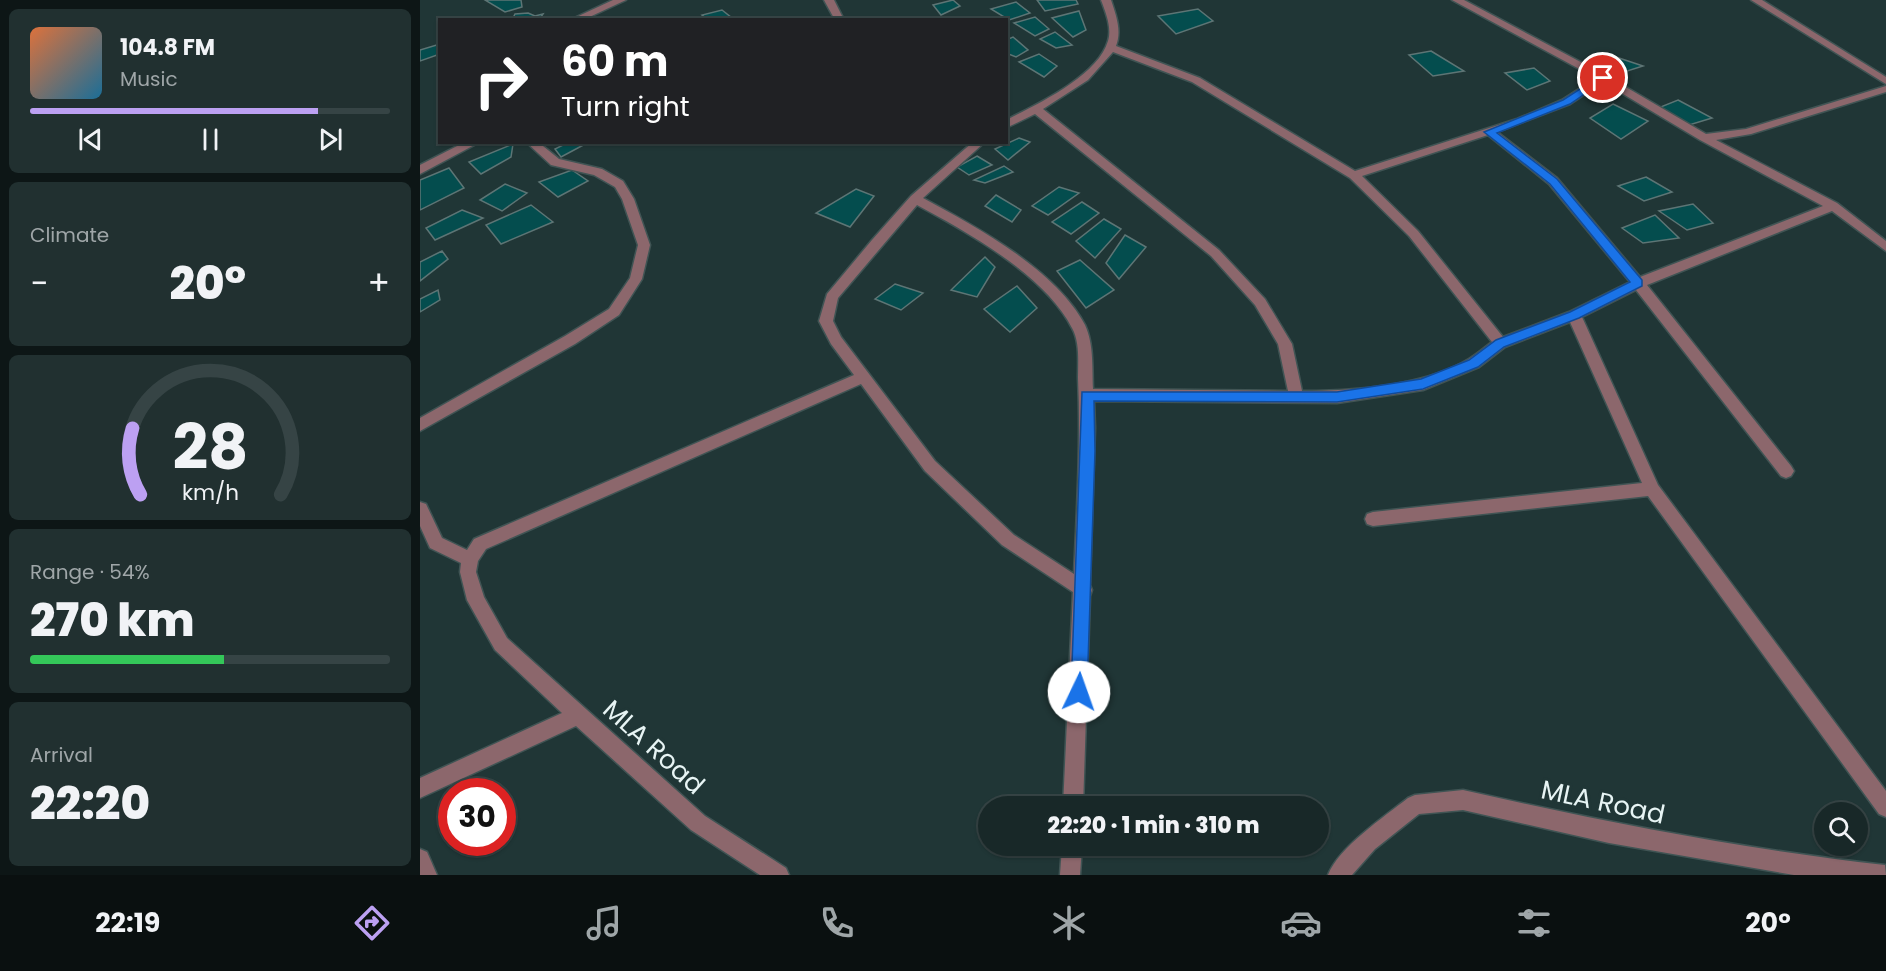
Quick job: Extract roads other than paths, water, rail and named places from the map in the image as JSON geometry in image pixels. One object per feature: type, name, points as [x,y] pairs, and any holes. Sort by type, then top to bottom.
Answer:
[{"type":"street","points":[[579,18],[621,0]]},
{"type":"street","points":[[829,0],[839,18]]},
{"type":"street","points":[[1008,124],[1057,98],[1102,61],[1111,48],[1114,23],[1106,0]]},
{"type":"street","points":[[1457,0],[1603,78],[1704,138],[1833,206],[1886,247]]},
{"type":"street","points":[[1755,0],[1886,81]]},
{"type":"street","points":[[1111,48],[1156,63],[1196,80],[1354,175],[1374,191],[1418,237],[1500,343]]},
{"type":"street","points":[[1354,175],[1490,132],[1566,102],[1603,78]]},
{"type":"street","points":[[1704,138],[1747,132],[1886,89]]},
{"type":"street","points":[[1036,109],[1215,253],[1260,302],[1285,344],[1296,396]]},
{"type":"street","points":[[1490,132],[1553,181],[1638,283],[1786,471]]},
{"type":"street","points":[[420,170],[471,144]]},
{"type":"street","points":[[420,425],[570,340],[614,312],[636,279],[644,245],[628,199],[619,184],[598,172],[555,162],[533,144]]},
{"type":"street","points":[[978,144],[915,199],[876,243],[832,297],[826,321],[836,340],[930,466],[1008,540],[1084,590]]},
{"type":"street","points":[[915,199],[960,223],[1027,267],[1057,298],[1079,327],[1084,345],[1088,428],[1084,590],[1075,796]]},
{"type":"street","points":[[1087,396],[1337,397],[1423,384],[1474,363],[1500,343],[1574,315],[1638,283],[1833,206]]},
{"type":"street","points":[[1574,315],[1652,489],[1886,807]]},
{"type":"street","points":[[578,715],[501,644],[476,600],[468,572],[470,559],[480,544],[864,377]]},
{"type":"street","points":[[1373,519],[1652,489]]},
{"type":"street","points":[[420,509],[436,543],[470,559]]},
{"type":"street","name":"MLA Road","points":[[420,788],[578,715],[698,823],[779,875]]},
{"type":"street","name":"MLA Road","points":[[1338,875],[1368,842],[1415,805],[1463,800],[1632,837],[1801,866],[1885,875]]},
{"type":"street","points":[[1070,875],[1071,856]]},
{"type":"street","points":[[420,859],[427,875]]}]
